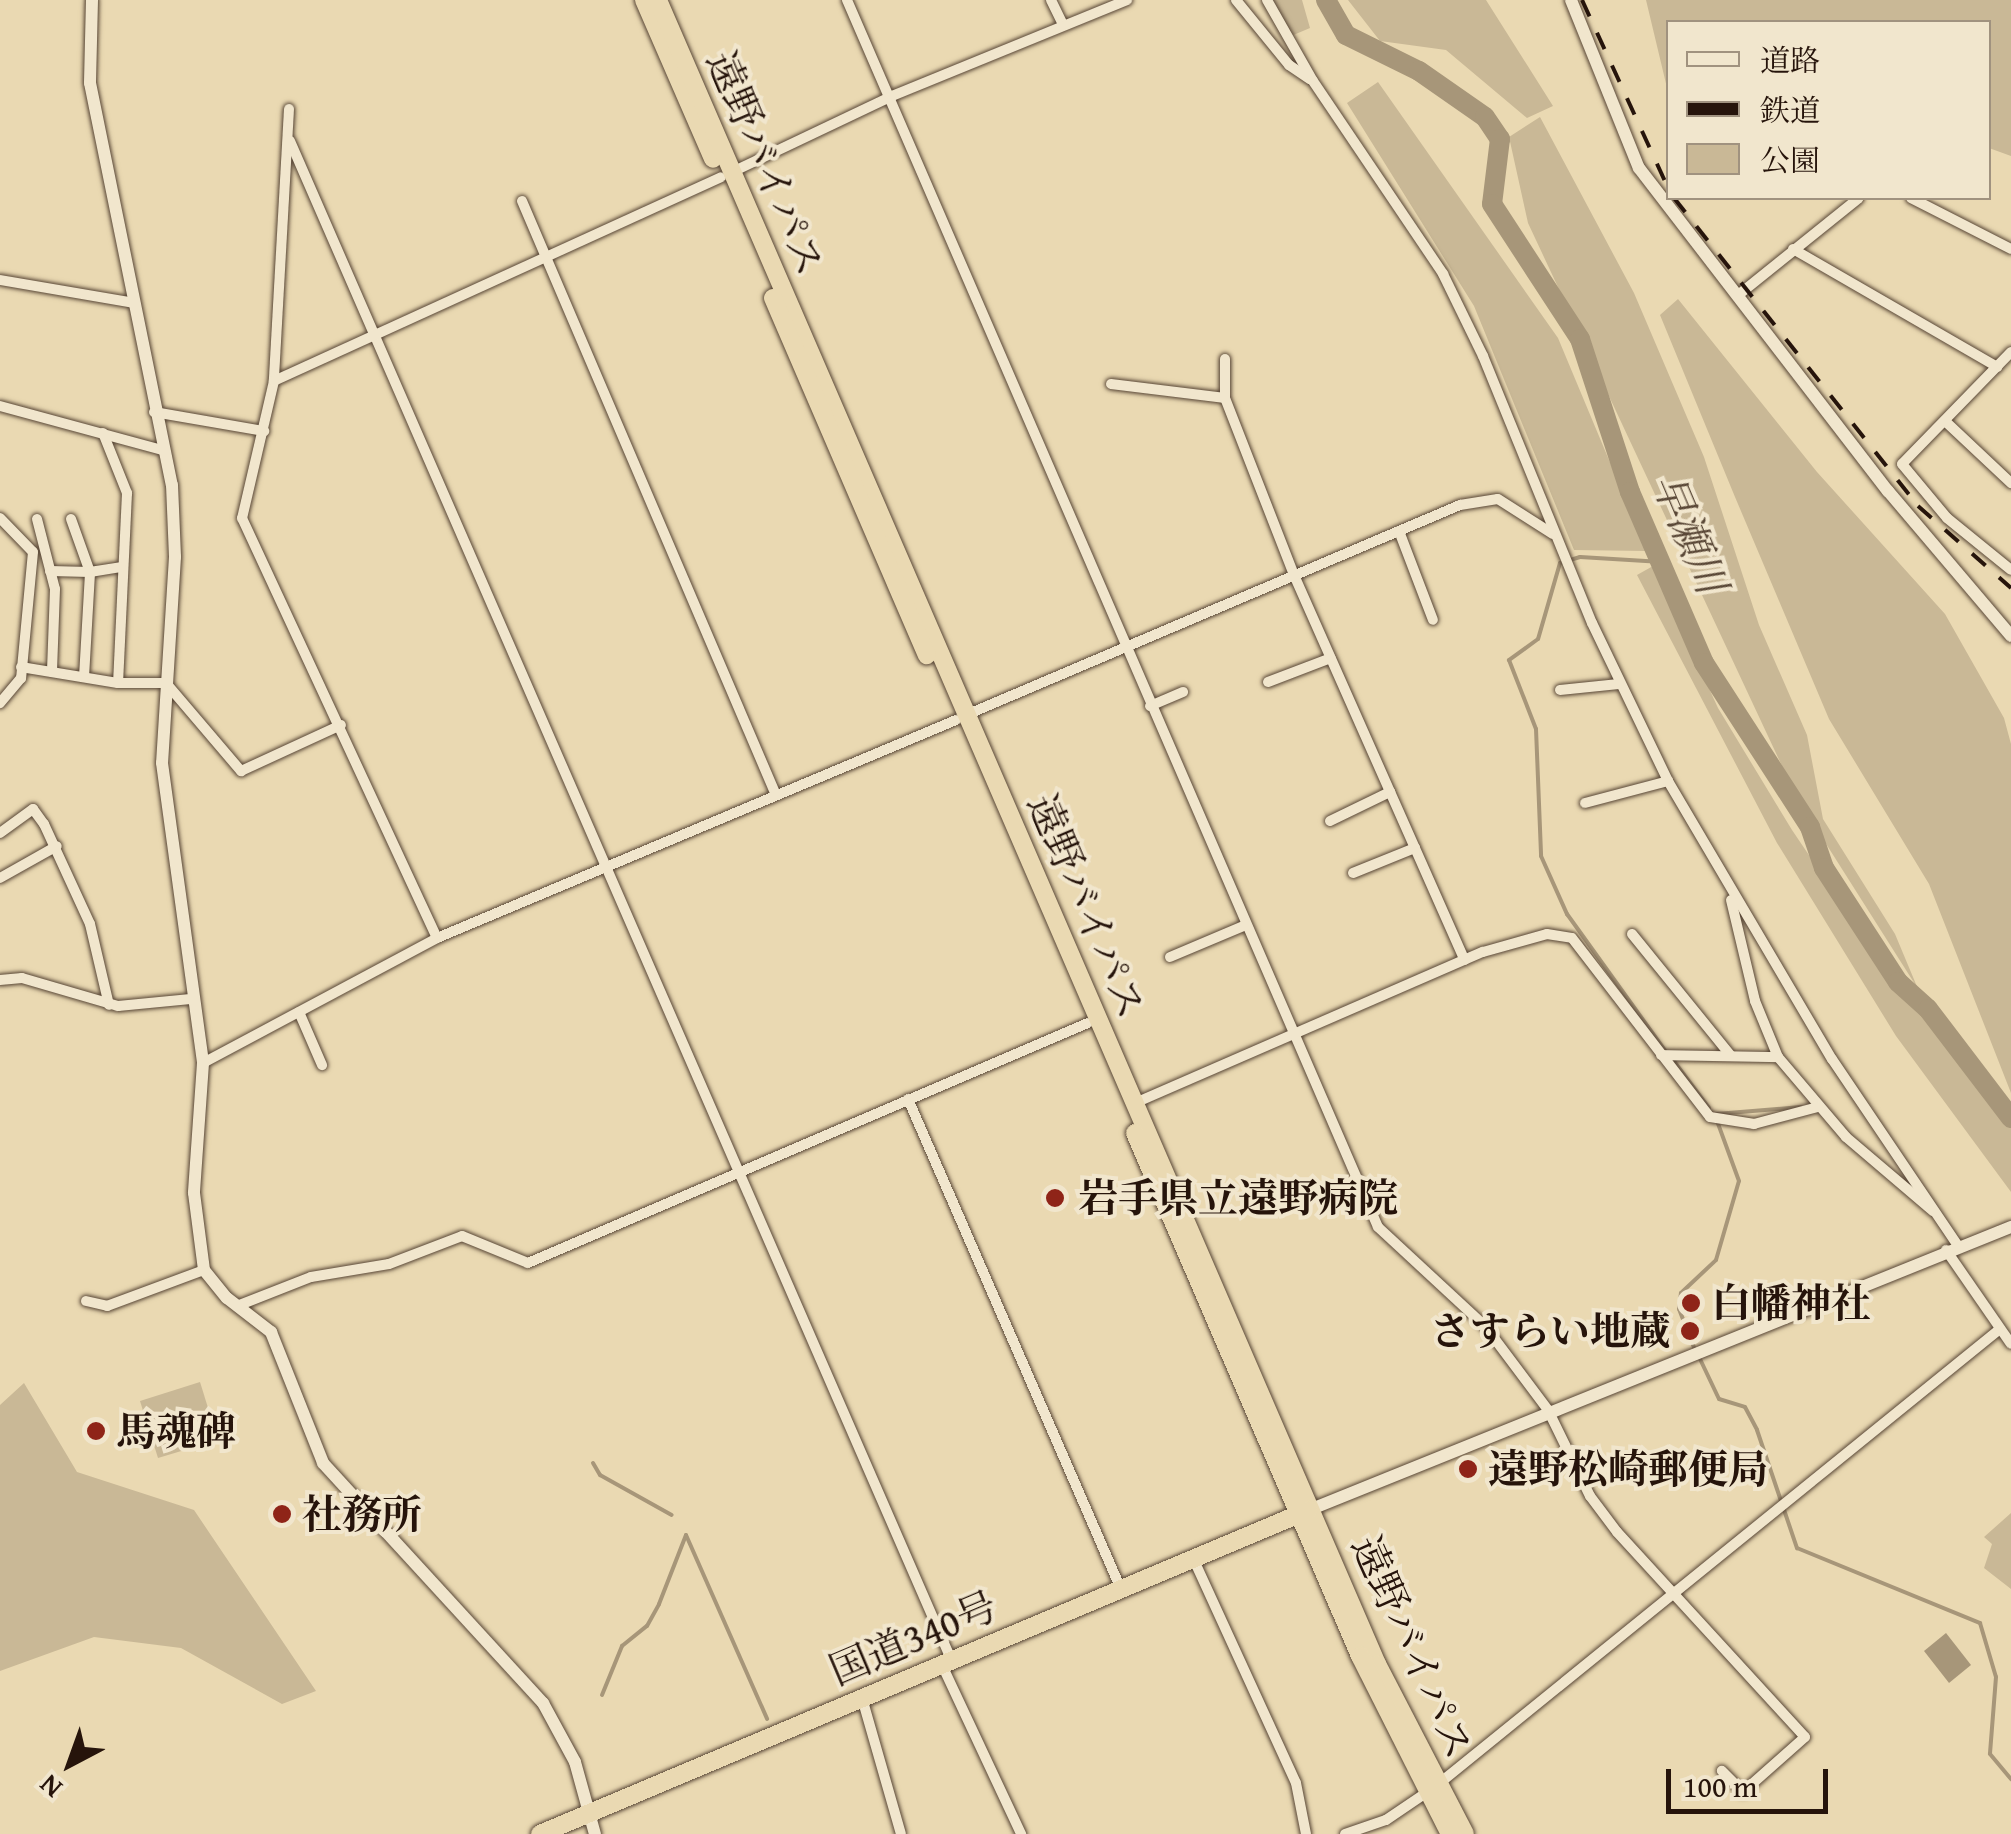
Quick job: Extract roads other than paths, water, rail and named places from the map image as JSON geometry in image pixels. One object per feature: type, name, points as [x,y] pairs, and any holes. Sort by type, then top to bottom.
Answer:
[{"type":"highway","name":"遠野バイパス","points":[[644,0],[726,175],[961,717],[1134,1103],[1306,1511]]},
{"type":"highway","name":"遠野バイパス","points":[[658,0],[726,175]]},
{"type":"highway","name":"遠野バイパス","points":[[961,717],[1088,1023],[1450,1834]]},
{"type":"highway","name":"国道340号","points":[[540,1834],[1306,1511]]},
{"type":"highway","name":"遠野バイパス","points":[[1431,1789],[1465,1834]]},
{"type":"street","points":[[92,0],[90,83],[154,412],[172,485],[174,557],[166,683],[165,804],[203,1063],[194,1193],[204,1270],[238,1306],[271,1332],[323,1462],[544,1703],[592,1813],[595,1834]]},
{"type":"street","points":[[848,0],[1378,1227],[1485,1326],[1548,1410],[1590,1496],[1805,1737],[1743,1792],[1722,1772]]},
{"type":"street","points":[[1051,0],[1063,26]]},
{"type":"street","points":[[274,381],[892,96],[1126,0]]},
{"type":"street","points":[[1236,0],[1289,65],[1313,81]]},
{"type":"street","points":[[1267,0],[1313,81],[1443,274],[1483,356],[1553,534],[1619,684],[1668,781],[1832,1059],[1941,1218],[2011,1344]]},
{"type":"street","points":[[1571,0],[1639,168],[2011,636]]},
{"type":"street","points":[[289,109],[274,381],[242,518],[437,938]]},
{"type":"street","points":[[290,141],[1021,1834]]},
{"type":"street","points":[[1737,296],[1856,200]]},
{"type":"street","points":[[1915,200],[2011,249]]},
{"type":"street","points":[[522,202],[776,795]]},
{"type":"street","points":[[1793,248],[1997,367]]},
{"type":"street","points":[[0,280],[134,303]]},
{"type":"street","points":[[2011,352],[1902,464],[1947,518],[2011,570]]},
{"type":"street","points":[[1225,359],[1225,398],[1294,575],[1465,960]]},
{"type":"street","points":[[1111,384],[1225,398]]},
{"type":"street","points":[[2,411],[162,450]]},
{"type":"street","points":[[154,412],[264,431]]},
{"type":"street","points":[[1945,421],[2010,479]]},
{"type":"street","points":[[103,433],[127,493],[118,683]]},
{"type":"street","points":[[203,1063],[437,938],[1460,505],[1498,499],[1553,534]]},
{"type":"street","points":[[0,518],[33,552],[21,678],[0,702]]},
{"type":"street","points":[[71,519],[90,572],[84,677]]},
{"type":"street","points":[[37,520],[50,571],[52,672]]},
{"type":"street","points":[[1399,531],[1433,620]]},
{"type":"street","points":[[50,571],[90,572],[122,567]]},
{"type":"street","points":[[1268,682],[1331,658]]},
{"type":"street","points":[[21,667],[118,683],[166,683],[241,771],[341,725]]},
{"type":"street","points":[[1560,690],[1619,684]]},
{"type":"street","points":[[1150,706],[1183,692]]},
{"type":"street","points":[[1585,803],[1668,781]]},
{"type":"street","points":[[1330,821],[1390,792]]},
{"type":"street","points":[[0,833],[33,809],[57,846],[90,924],[109,1005]]},
{"type":"street","points":[[0,878],[57,846]]},
{"type":"street","points":[[1353,873],[1415,848]]},
{"type":"street","points":[[1728,888],[1755,1001],[1778,1057],[1818,1107],[1941,1218]]},
{"type":"street","points":[[1170,957],[1246,925]]},
{"type":"street","points":[[1632,934],[1731,1056]]},
{"type":"street","points":[[1134,1103],[1465,960],[1524,938],[1572,938],[1710,1118],[1754,1124],[1818,1107]]},
{"type":"street","points":[[0,980],[22,978],[109,1005],[191,999]]},
{"type":"street","points":[[298,1012],[322,1065]]},
{"type":"street","points":[[238,1306],[311,1277],[389,1264],[462,1236],[528,1263],[1088,1023]]},
{"type":"street","points":[[1661,1054],[1778,1057]]},
{"type":"street","points":[[908,1099],[1121,1589]]},
{"type":"street","points":[[1306,1511],[1548,1410],[2011,1228]]},
{"type":"street","points":[[86,1301],[106,1306],[204,1270]]},
{"type":"street","points":[[1345,1834],[1386,1820],[1431,1789],[2000,1330]]},
{"type":"street","points":[[1193,1558],[1296,1783],[1306,1834]]},
{"type":"street","points":[[862,1698],[901,1834]]},
{"type":"waterway","name":"早瀬川","points":[[1326,0],[1346,35],[1419,71],[1485,117],[1500,139],[1492,204],[1580,339],[1630,492],[1704,663],[1810,827],[1824,868],[1898,982],[1928,1009],[2011,1118]]},
{"type":"waterway","points":[[1662,562],[1580,557],[1560,563],[1538,639],[1509,660],[1536,729],[1541,856],[1567,914],[1667,1053]]},
{"type":"waterway","points":[[1673,1060],[1709,1108]]},
{"type":"waterway","points":[[1716,1114],[1801,1107]]},
{"type":"waterway","points":[[1695,1350],[1679,1309],[1681,1293],[1716,1260],[1739,1181],[1717,1121]]},
{"type":"waterway","points":[[1700,1359],[1719,1399],[1745,1407],[1757,1430],[1797,1548],[1980,1623],[1996,1677],[1990,1754],[2011,1779]]},
{"type":"waterway","points":[[593,1463],[600,1475],[672,1515]]},
{"type":"waterway","points":[[602,1695],[622,1646],[647,1626],[659,1604],[686,1535],[767,1719]]},
{"type":"railway","points":[[1582,0],[1666,184]]},
{"type":"railway","points":[[1676,200],[1918,506],[2011,588]]},
{"type":"place","name":"岩手県立遠野病院","points":[[1055,1198]]},
{"type":"place","name":"白幡神社","points":[[1691,1303]]},
{"type":"place","name":"さすらい地蔵","points":[[1690,1331]]},
{"type":"place","name":"馬魂碑","points":[[96,1431]]},
{"type":"place","name":"遠野松崎郵便局","points":[[1468,1469]]},
{"type":"place","name":"社務所","points":[[282,1514]]}]
